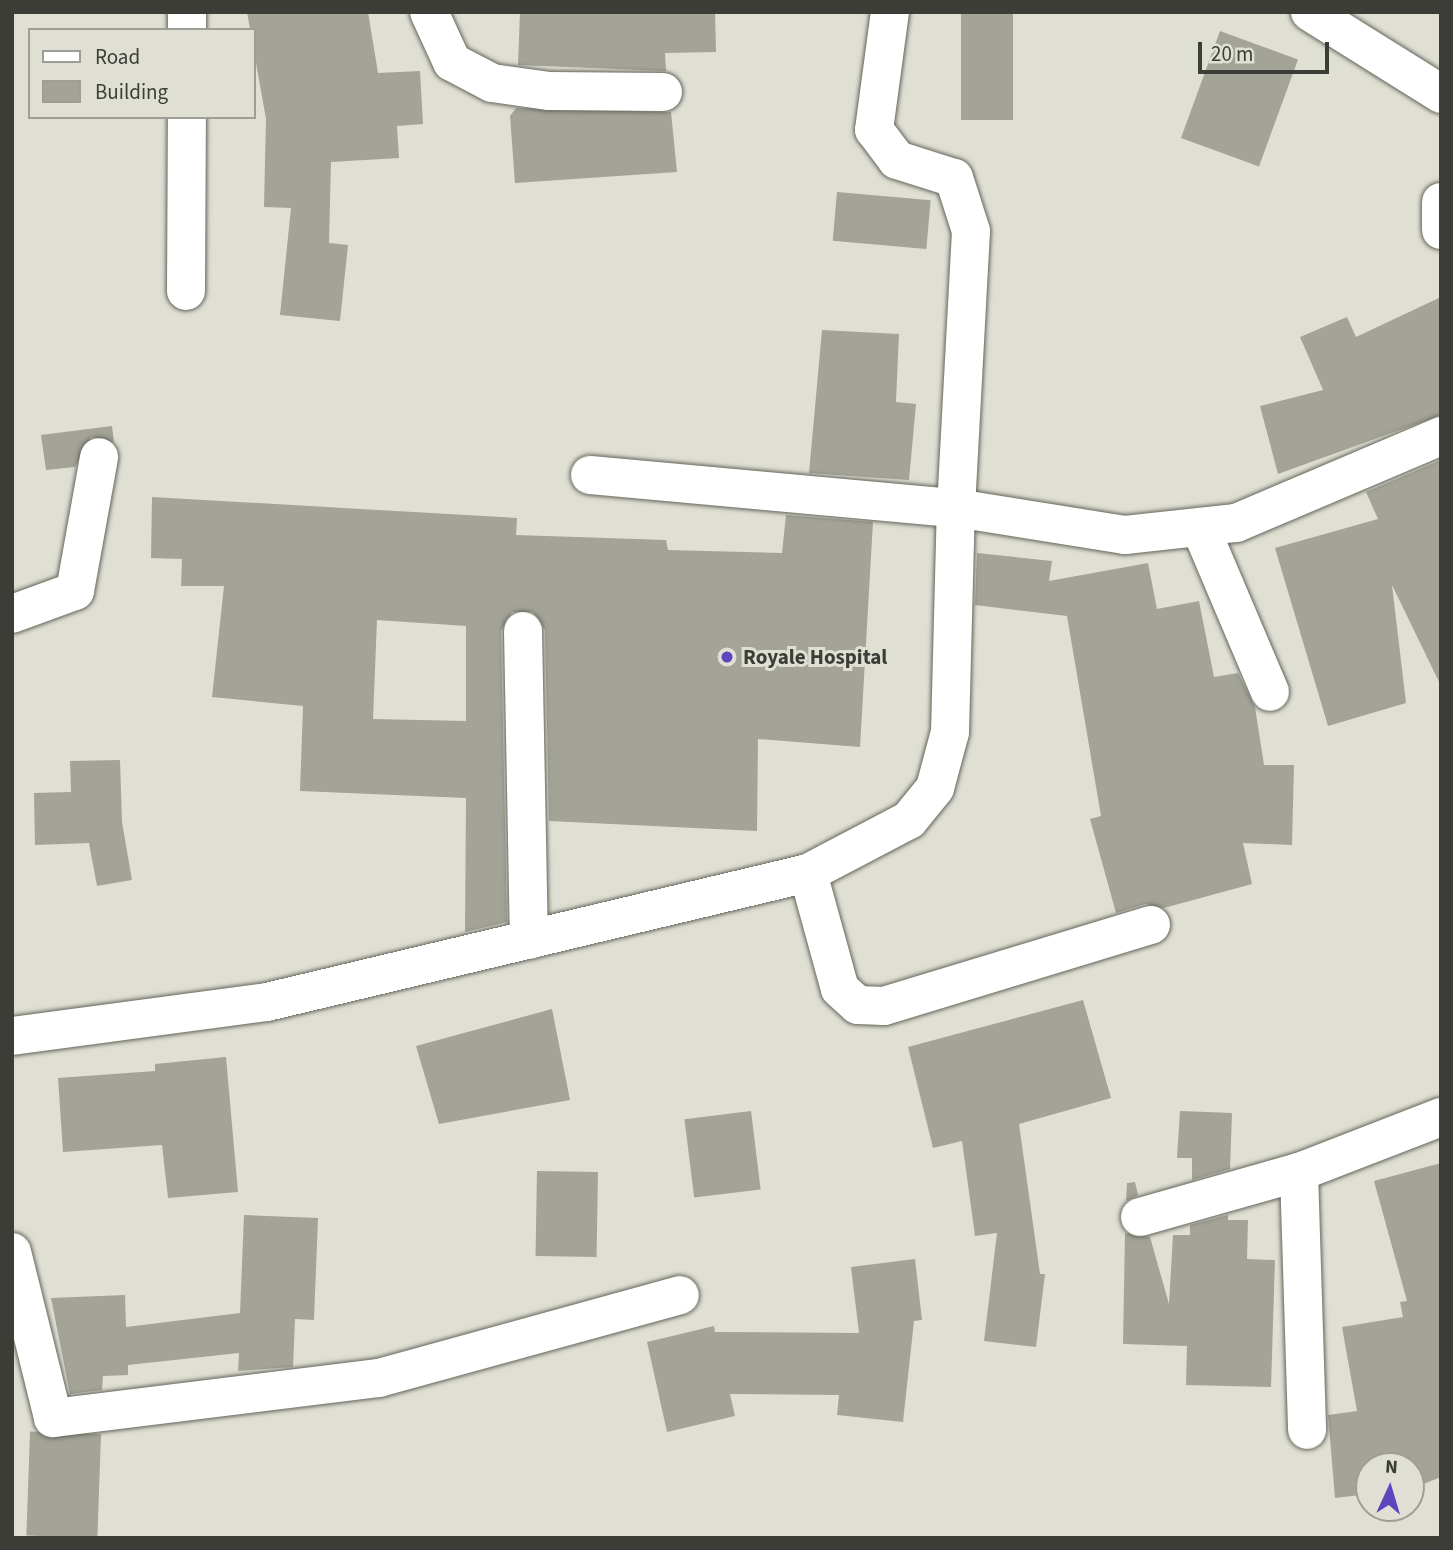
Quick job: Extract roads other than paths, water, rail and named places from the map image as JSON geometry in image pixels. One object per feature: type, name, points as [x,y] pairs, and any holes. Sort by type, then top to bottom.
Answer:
[{"type":"street","points":[[429,12],[452,62],[492,83],[549,91],[663,92]]},
{"type":"street","points":[[12,1036],[267,1002],[808,873],[909,820],[935,788],[950,732],[956,508],[971,230],[954,178],[897,160],[874,130],[890,12]]},
{"type":"street","points":[[1310,12],[1441,94]]},
{"type":"street","points":[[186,291],[187,119]]},
{"type":"street","points":[[1441,202],[1441,230]]},
{"type":"street","points":[[590,475],[956,508],[1125,535],[1236,523],[1441,436]]},
{"type":"street","points":[[12,614],[75,591],[99,457]]},
{"type":"street","points":[[1200,527],[1270,692]]},
{"type":"street","points":[[523,631],[529,940]]},
{"type":"street","points":[[808,873],[840,989],[858,1004],[884,1006],[1152,925]]},
{"type":"street","points":[[1140,1217],[1299,1172],[1441,1117]]},
{"type":"street","points":[[1299,1172],[1307,1430]]},
{"type":"street","points":[[12,1252],[53,1418],[379,1378],[680,1295]]},
{"type":"place","name":"Royale Hospital","points":[[727,657]]}]
